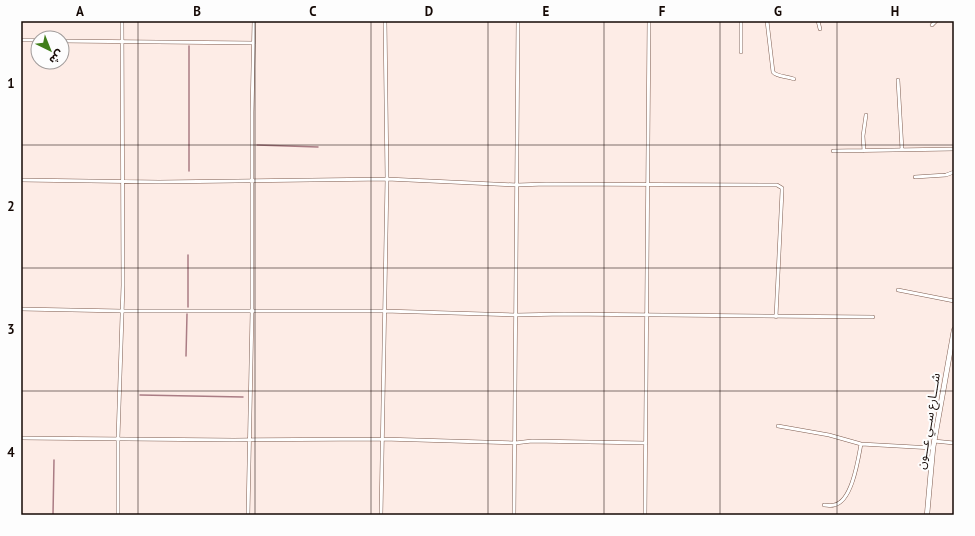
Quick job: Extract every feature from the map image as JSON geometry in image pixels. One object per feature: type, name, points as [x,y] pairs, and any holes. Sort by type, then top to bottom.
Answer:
[{"type":"street","points":[[118,515],[118,438],[123,285],[122,21]]},
{"type":"street","points":[[248,515],[252,312],[254,21]]},
{"type":"street","points":[[381,515],[387,180],[385,21]]},
{"type":"street","points":[[514,515],[518,21]]},
{"type":"street","points":[[645,515],[650,21]]},
{"type":"street","points":[[741,21],[741,52]]},
{"type":"street","points":[[767,21],[773,72],[776,75],[788,76],[794,79]]},
{"type":"street","points":[[818,21],[820,29]]},
{"type":"street","points":[[932,25],[936,21]]},
{"type":"street","points":[[70,40],[254,43]]},
{"type":"street","points":[[898,80],[902,150]]},
{"type":"street","points":[[864,151],[863,136],[866,115]]},
{"type":"street","points":[[833,151],[954,149]]},
{"type":"street","points":[[915,176],[946,175],[954,172]]},
{"type":"street","points":[[21,180],[159,182],[387,180],[517,185],[777,185],[782,188],[776,316]]},
{"type":"street","points":[[898,290],[954,301]]},
{"type":"street","points":[[21,309],[252,312],[384,311],[516,315],[564,314],[874,317]]},
{"type":"street","name":"شــــارع ســي عـــون","points":[[927,515],[932,448],[954,330]]},
{"type":"street","points":[[778,426],[829,435],[861,444],[932,448]]},
{"type":"street","points":[[21,438],[249,440],[383,438],[515,443],[646,443]]},
{"type":"street","points":[[934,442],[954,443]]},
{"type":"street","points":[[824,505],[834,506],[843,500],[848,492],[856,469],[861,444]]},
{"type":"waterway","points":[[189,46],[189,171]]},
{"type":"waterway","points":[[257,145],[318,147]]},
{"type":"waterway","points":[[188,255],[188,307]]},
{"type":"waterway","points":[[186,356],[187,314]]},
{"type":"waterway","points":[[140,395],[243,397]]},
{"type":"waterway","points":[[53,515],[54,460]]}]
